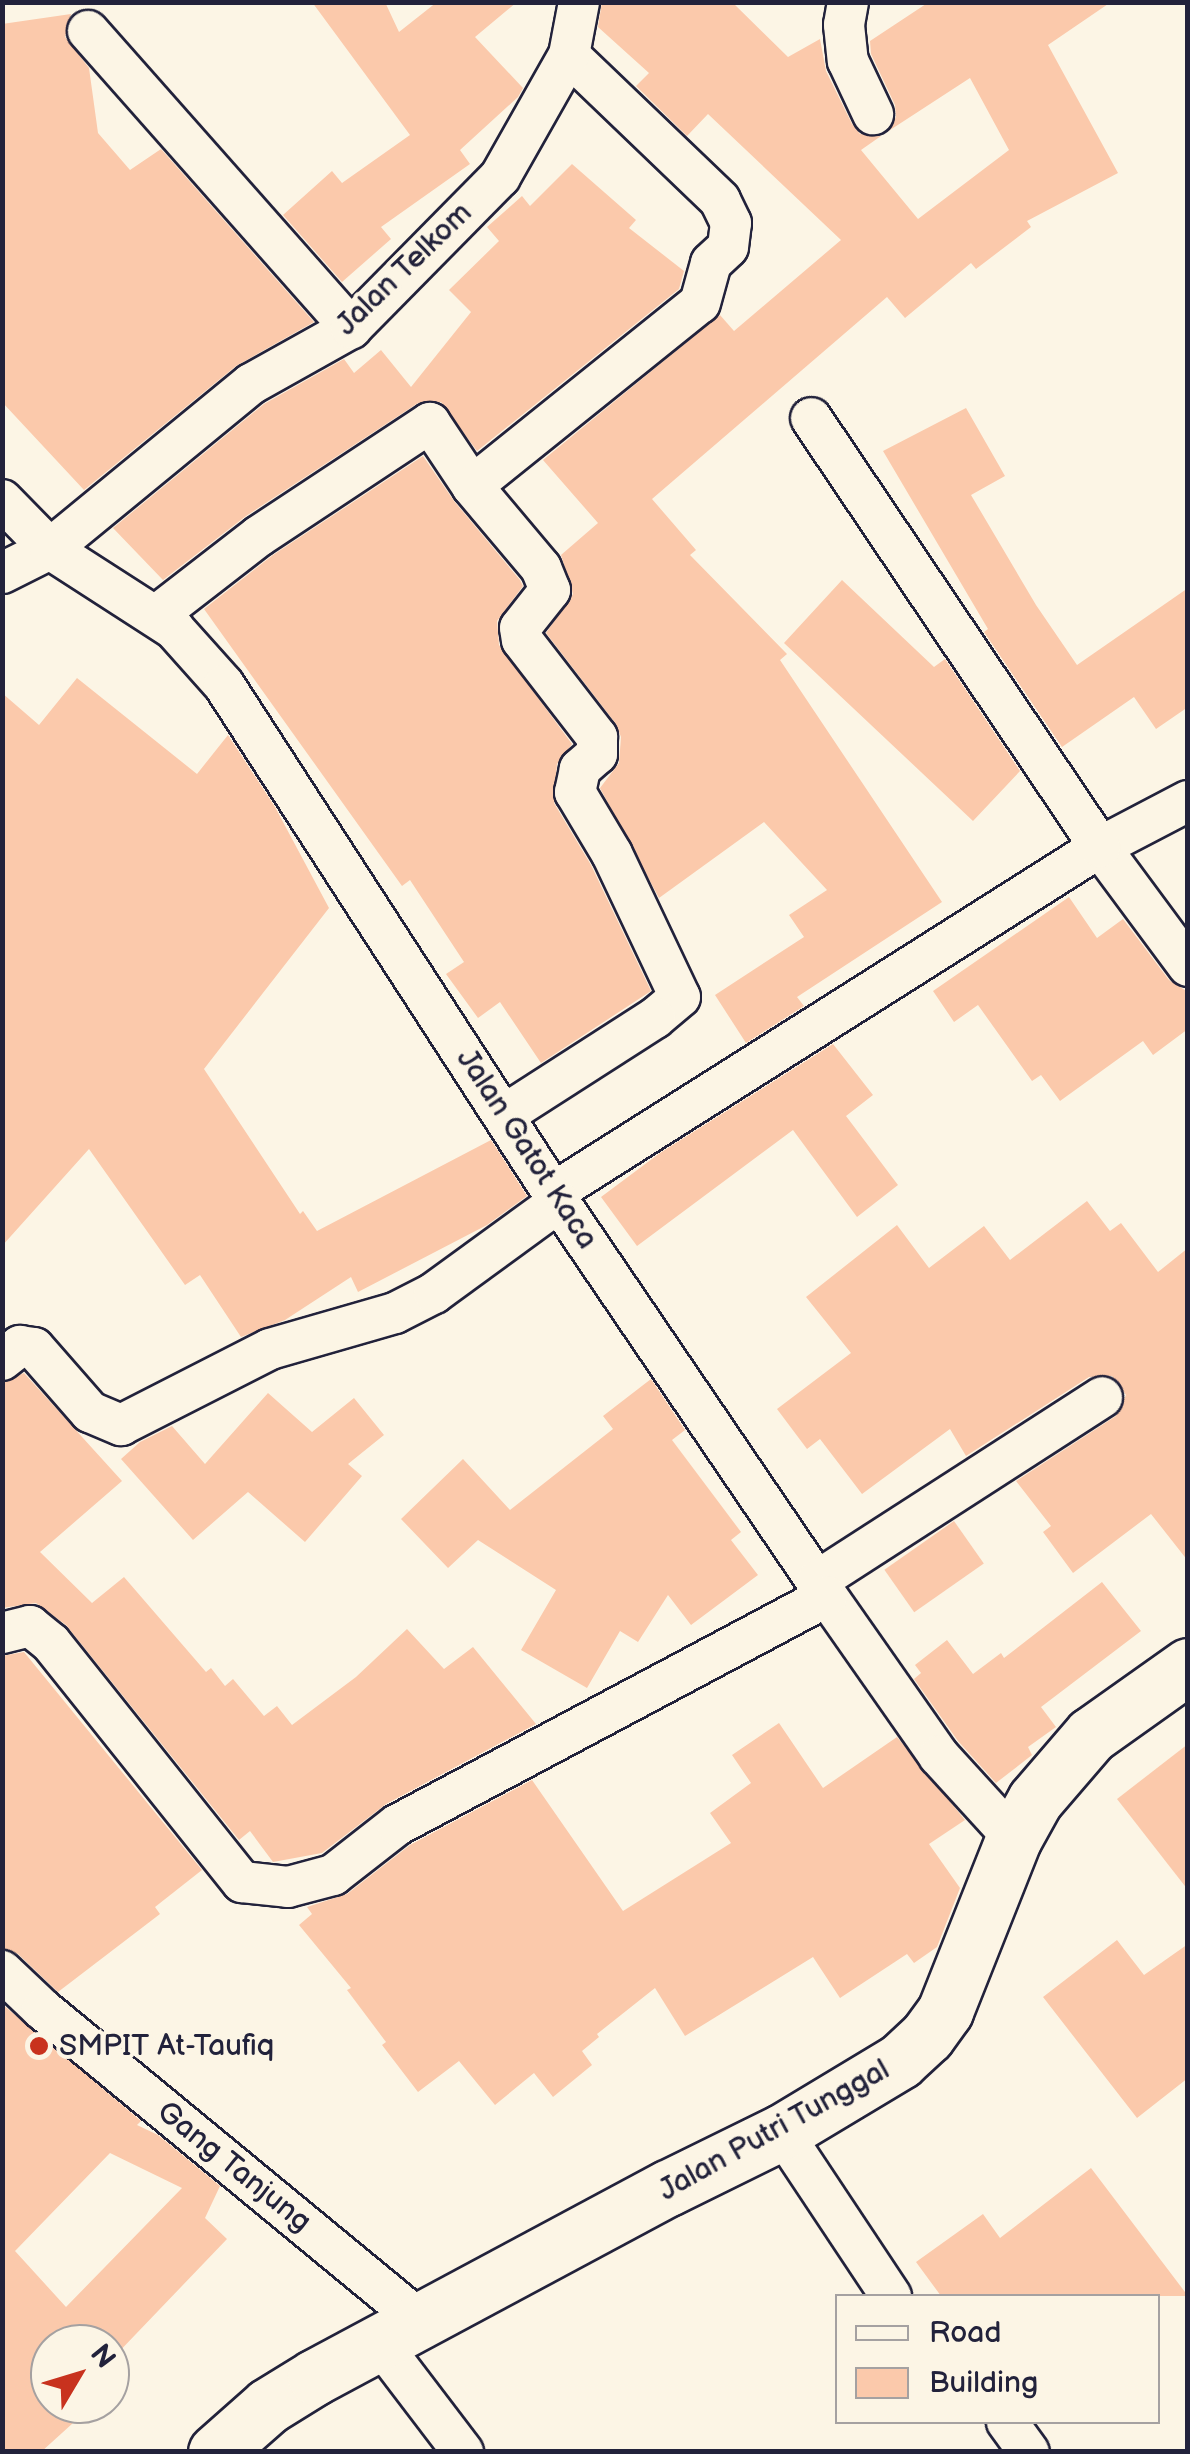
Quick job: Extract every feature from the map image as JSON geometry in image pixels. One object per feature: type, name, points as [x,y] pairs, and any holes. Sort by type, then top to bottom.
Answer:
[{"type":"street","name":"Jalan Telkom","points":[[2,573],[50,549],[250,384],[350,328],[500,177],[569,55],[579,2]]},
{"type":"street","points":[[848,2],[844,25],[848,61],[874,114]]},
{"type":"street","points":[[88,31],[350,328]]},
{"type":"street","points":[[472,486],[700,303],[712,263],[728,247],[731,223],[720,200],[569,55]]},
{"type":"street","points":[[811,418],[1100,847],[1188,966]]},
{"type":"street","points":[[157,614],[260,536],[430,423],[472,486],[541,568],[550,590],[520,628],[522,640],[597,737],[597,754],[580,768],[574,792],[612,854],[680,997],[655,1018],[504,1115]]},
{"type":"street","name":"Jalan Gatot Kaca","points":[[2,500],[50,549],[157,614],[224,685],[556,1197],[822,1589],[939,1756],[1014,1838]]},
{"type":"street","points":[[2,1360],[20,1346],[34,1348],[90,1412],[122,1425],[270,1349],[395,1314],[421,1300],[556,1197],[1100,847],[1188,801]]},
{"type":"street","points":[[2,1633],[30,1626],[50,1643],[242,1882],[288,1887],[333,1875],[397,1825],[822,1589],[1102,1396]]},
{"type":"street","name":"Jalan Putri Tunggal","points":[[216,2452],[268,2406],[668,2188],[782,2132],[877,2076],[928,2036],[946,2010],[1014,1838],[1046,1785],[1091,1735],[1188,1666]]},
{"type":"street","name":"Gang Tanjung","points":[[2,1971],[401,2332],[462,2452]]},
{"type":"street","points":[[782,2132],[890,2294]]},
{"type":"street","points":[[1008,2424],[1029,2452]]},
{"type":"building","points":[[312,2],[385,2],[399,32],[437,2],[517,2],[475,37],[523,88],[518,97],[460,150],[470,164],[381,227],[391,239],[342,282],[283,215],[332,171],[342,183],[410,135]]},
{"type":"building","points":[[602,2],[732,2],[788,57],[820,39],[826,71],[852,124],[860,134],[881,136],[861,150],[918,219],[1009,150],[970,78],[887,132],[896,117],[895,105],[871,54],[870,41],[929,2],[1111,2],[1048,45],[1118,173],[1027,221],[1031,227],[976,269],[971,263],[905,318],[887,297],[652,499],[696,550],[690,555],[787,654],[780,660],[942,902],[797,997],[804,1006],[746,1043],[715,995],[804,937],[789,915],[827,890],[764,822],[659,898],[600,788],[619,763],[621,737],[616,724],[546,633],[573,594],[561,555],[598,523],[543,460],[720,315],[734,331],[841,240],[708,114],[687,136],[636,86],[649,73],[598,27]]},
{"type":"building","points":[[71,14],[65,37],[89,68],[98,133],[130,170],[161,149],[314,322],[236,366],[84,490],[2,402],[2,24]]},
{"type":"building","points":[[572,164],[636,220],[629,228],[684,271],[679,289],[477,451],[441,402],[418,403],[246,516],[163,580],[113,528],[264,404],[344,359],[354,373],[381,350],[411,387],[471,312],[449,290],[499,241],[487,227],[522,196],[530,206]]},
{"type":"building","points":[[966,408],[1005,476],[971,495],[1036,605],[1077,665],[1188,588],[1188,707],[1156,729],[1134,697],[1062,747],[984,632],[988,629],[883,451]]},
{"type":"building","points":[[423,456],[523,586],[497,621],[499,645],[572,744],[557,764],[554,803],[591,865],[651,991],[541,1063],[500,1002],[478,1018],[446,974],[464,962],[410,880],[402,886],[204,609],[273,555]]},
{"type":"building","points":[[842,580],[934,667],[945,659],[1020,771],[973,821],[784,643]]},
{"type":"building","points":[[77,678],[197,774],[228,735],[275,807],[329,908],[204,1069],[300,1214],[303,1211],[317,1231],[491,1140],[527,1196],[487,1225],[358,1292],[351,1277],[285,1320],[241,1337],[200,1275],[185,1285],[89,1149],[2,1246],[2,693],[39,725]]},
{"type":"building","points":[[1069,897],[1097,938],[1123,919],[1169,980],[1188,992],[1188,1029],[1153,1055],[1143,1041],[1060,1101],[1041,1075],[1032,1081],[978,1005],[954,1022],[933,991]]},
{"type":"building","points":[[833,1044],[873,1095],[846,1116],[898,1185],[857,1217],[793,1130],[637,1246],[601,1197],[660,1153]]},
{"type":"building","points":[[1087,1201],[1110,1231],[1121,1223],[1158,1272],[1188,1248],[1188,1561],[1151,1514],[1073,1573],[1043,1532],[1051,1526],[1016,1481],[1116,1416],[1126,1395],[1112,1376],[1089,1377],[966,1456],[950,1429],[862,1494],[820,1439],[807,1449],[777,1409],[851,1353],[806,1297],[897,1225],[929,1268],[984,1226],[1010,1260]]},
{"type":"building","points":[[24,1373],[122,1481],[40,1552],[92,1603],[124,1577],[206,1672],[211,1668],[225,1686],[233,1679],[264,1716],[277,1706],[292,1725],[356,1677],[407,1629],[444,1669],[473,1647],[536,1724],[386,1804],[322,1853],[273,1862],[250,1831],[239,1840],[66,1625],[36,1603],[2,1608],[2,1383]]},
{"type":"building","points":[[651,1379],[685,1430],[672,1440],[741,1532],[731,1540],[758,1575],[691,1625],[668,1595],[638,1642],[620,1631],[587,1688],[521,1650],[556,1590],[478,1540],[448,1568],[401,1519],[463,1459],[510,1510],[613,1429],[603,1416]]},
{"type":"building","points":[[268,1393],[312,1432],[354,1398],[384,1435],[348,1464],[362,1476],[305,1542],[248,1492],[193,1540],[121,1459],[140,1442],[172,1426],[205,1464]]},
{"type":"building","points":[[954,1521],[984,1564],[914,1612],[884,1570]]},
{"type":"building","points":[[1102,1582],[1141,1631],[1041,1707],[1056,1727],[1028,1747],[1032,1755],[996,1783],[958,1741],[914,1679],[921,1673],[915,1665],[947,1640],[973,1674],[1001,1653],[1004,1658]]},
{"type":"building","points":[[24,1652],[202,1870],[155,1907],[160,1914],[58,1992],[18,1954],[2,1948],[2,1656]]},
{"type":"building","points":[[779,1723],[823,1788],[897,1737],[965,1820],[929,1844],[960,1888],[937,1947],[914,1963],[907,1954],[840,1998],[813,1957],[685,2036],[655,1988],[597,2034],[599,2037],[582,2051],[592,2065],[553,2097],[534,2073],[495,2105],[459,2061],[418,2092],[382,2045],[386,2042],[347,1990],[351,1988],[299,1925],[312,1914],[307,1907],[347,1894],[410,1845],[532,1780],[623,1911],[731,1843],[710,1813],[751,1783],[732,1755]]},
{"type":"building","points":[[1188,1744],[1188,1890],[1117,1799]]},
{"type":"building","points":[[1117,1940],[1144,1975],[1188,1944],[1188,2078],[1137,2118],[1043,1997]]},
{"type":"building","points":[[2,2004],[141,2121],[137,2125],[158,2135],[220,2186],[205,2218],[227,2239],[130,2340],[130,2324],[30,2324],[30,2424],[72,2424],[41,2452],[2,2452]],"holes":[[[110,2153],[182,2188],[66,2307],[15,2251]]]},
{"type":"building","points":[[1091,2168],[1188,2296],[940,2294],[916,2262],[983,2214],[1000,2238]]},
{"type":"place","name":"SMPIT At-Taufiq","points":[[39,2046]]}]
